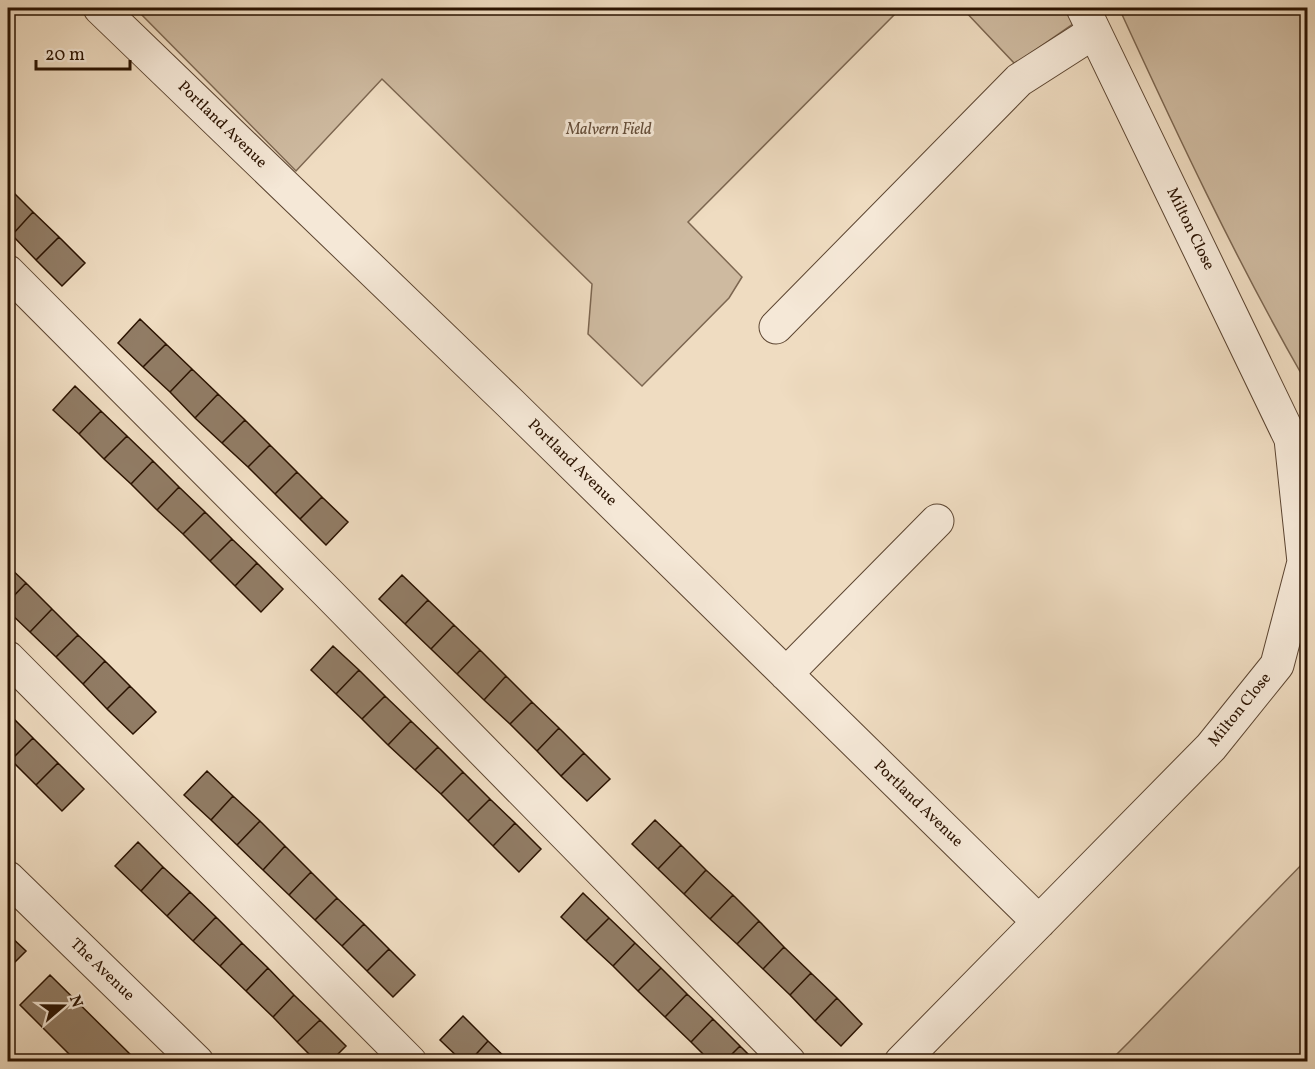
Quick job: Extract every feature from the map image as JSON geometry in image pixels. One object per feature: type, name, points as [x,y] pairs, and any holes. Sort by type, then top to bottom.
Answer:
[{"type":"street","name":"Portland Avenue","points":[[100,8],[511,404],[1040,922]]},
{"type":"street","points":[[776,327],[1019,80],[1089,20]]},
{"type":"street","name":"Milton Close","points":[[901,1062],[1211,747],[1277,665],[1305,562],[1291,439],[1089,20]]},
{"type":"street","points":[[8,272],[327,592],[789,1062]]},
{"type":"street","points":[[786,674],[937,521]]},
{"type":"street","points":[[8,658],[410,1062]]},
{"type":"street","name":"The Avenue","points":[[10,886],[197,1062]]},
{"type":"green space","name":"Malvern Field","points":[[135,8],[901,8],[688,222],[742,277],[729,298],[642,386],[588,334],[592,284],[382,79],[296,171]]},
{"type":"green space","points":[[962,8],[1096,8],[1015,64]]},
{"type":"green space","points":[[1119,8],[1307,8],[1308,372],[1302,375],[1229,239]]},
{"type":"green space","points":[[1307,859],[1307,1061],[1110,1061],[1129,1042]]},
{"type":"building","points":[[8,187],[33,212],[12,235],[8,231]]},
{"type":"building","points":[[33,212],[59,237],[36,260],[12,235]]},
{"type":"building","points":[[59,237],[85,263],[62,286],[36,260]]},
{"type":"building","points":[[140,319],[166,344],[143,367],[118,343]]},
{"type":"building","points":[[166,344],[192,369],[170,392],[143,367]]},
{"type":"building","points":[[192,369],[218,394],[195,418],[170,392]]},
{"type":"building","points":[[75,386],[101,411],[79,434],[53,410]]},
{"type":"building","points":[[218,394],[245,420],[222,443],[195,418]]},
{"type":"building","points":[[101,411],[127,436],[104,459],[79,434]]},
{"type":"building","points":[[245,420],[270,445],[248,467],[222,443]]},
{"type":"building","points":[[127,436],[153,461],[131,484],[104,459]]},
{"type":"building","points":[[270,445],[297,472],[275,494],[248,467]]},
{"type":"building","points":[[153,461],[179,487],[157,510],[131,484]]},
{"type":"building","points":[[297,472],[322,497],[300,519],[275,494]]},
{"type":"building","points":[[179,487],[205,512],[183,534],[157,510]]},
{"type":"building","points":[[322,497],[348,522],[326,545],[300,519]]},
{"type":"building","points":[[205,512],[232,539],[210,561],[183,534]]},
{"type":"building","points":[[232,539],[257,563],[235,586],[210,561]]},
{"type":"building","points":[[257,563],[283,589],[261,612],[235,586]]},
{"type":"building","points":[[8,566],[26,583],[8,602]]},
{"type":"building","points":[[402,575],[428,600],[405,624],[379,599]]},
{"type":"building","points":[[26,583],[52,609],[30,632],[8,611],[8,602]]},
{"type":"building","points":[[428,600],[454,625],[431,649],[405,624]]},
{"type":"building","points":[[52,609],[78,635],[56,657],[30,632]]},
{"type":"building","points":[[454,625],[480,650],[457,674],[431,649]]},
{"type":"building","points":[[78,635],[105,661],[83,684],[56,657]]},
{"type":"building","points":[[333,646],[359,670],[336,694],[311,670]]},
{"type":"building","points":[[480,650],[506,676],[484,700],[457,674]]},
{"type":"building","points":[[105,661],[130,686],[107,709],[83,684]]},
{"type":"building","points":[[359,670],[385,696],[362,719],[336,694]]},
{"type":"building","points":[[506,676],[532,702],[510,724],[484,700]]},
{"type":"building","points":[[130,686],[156,712],[133,734],[107,709]]},
{"type":"building","points":[[385,696],[411,721],[388,745],[362,719]]},
{"type":"building","points":[[532,702],[559,728],[537,751],[510,724]]},
{"type":"building","points":[[8,713],[33,738],[11,760],[8,757]]},
{"type":"building","points":[[411,721],[438,747],[415,770],[388,745]]},
{"type":"building","points":[[559,728],[584,753],[561,776],[537,751]]},
{"type":"building","points":[[33,738],[58,763],[36,785],[11,760]]},
{"type":"building","points":[[438,747],[463,772],[441,794],[415,770]]},
{"type":"building","points":[[584,753],[610,779],[587,801],[561,776]]},
{"type":"building","points":[[58,763],[84,789],[62,811],[36,785]]},
{"type":"building","points":[[207,771],[233,796],[211,820],[184,795]]},
{"type":"building","points":[[463,772],[490,799],[468,821],[441,794]]},
{"type":"building","points":[[233,796],[260,821],[237,845],[211,820]]},
{"type":"building","points":[[490,799],[515,823],[493,846],[468,821]]},
{"type":"building","points":[[655,820],[681,845],[658,869],[632,844]]},
{"type":"building","points":[[260,821],[285,846],[263,870],[237,845]]},
{"type":"building","points":[[515,823],[541,849],[519,872],[493,846]]},
{"type":"building","points":[[138,842],[163,867],[141,891],[115,866]]},
{"type":"building","points":[[681,845],[706,870],[684,894],[658,869]]},
{"type":"building","points":[[285,846],[311,872],[289,895],[263,870]]},
{"type":"building","points":[[163,867],[190,892],[167,916],[141,891]]},
{"type":"building","points":[[706,870],[733,895],[710,919],[684,894]]},
{"type":"building","points":[[311,872],[337,898],[315,920],[289,895]]},
{"type":"building","points":[[190,892],[216,917],[193,941],[167,916]]},
{"type":"building","points":[[583,893],[609,918],[586,941],[561,917]]},
{"type":"building","points":[[733,895],[759,921],[737,944],[710,919]]},
{"type":"building","points":[[337,898],[364,924],[342,946],[315,920]]},
{"type":"building","points":[[216,917],[242,943],[220,966],[193,941]]},
{"type":"building","points":[[609,918],[635,943],[613,966],[586,941]]},
{"type":"building","points":[[759,921],[784,947],[763,969],[737,944]]},
{"type":"building","points":[[364,924],[389,949],[367,971],[342,946]]},
{"type":"building","points":[[8,934],[26,951],[8,969]]},
{"type":"building","points":[[242,943],[268,968],[246,991],[220,966]]},
{"type":"building","points":[[635,943],[661,968],[638,991],[613,966]]},
{"type":"building","points":[[784,947],[811,973],[790,995],[763,969]]},
{"type":"building","points":[[389,949],[415,975],[393,997],[367,971]]},
{"type":"building","points":[[268,968],[294,995],[273,1017],[246,991]]},
{"type":"building","points":[[661,968],[687,994],[665,1017],[638,991]]},
{"type":"building","points":[[811,973],[837,998],[815,1021],[790,995]]},
{"type":"building","points":[[50,975],[138,1062],[77,1062],[20,1005]]},
{"type":"building","points":[[687,994],[713,1019],[691,1042],[665,1017]]},
{"type":"building","points":[[294,995],[320,1020],[297,1042],[273,1017]]},
{"type":"building","points":[[837,998],[862,1024],[841,1046],[815,1021]]},
{"type":"building","points":[[463,1016],[488,1041],[469,1062],[463,1062],[440,1040]]},
{"type":"building","points":[[713,1019],[740,1046],[724,1062],[711,1062],[691,1042]]},
{"type":"building","points":[[320,1020],[346,1046],[330,1062],[317,1062],[297,1042]]},
{"type":"building","points":[[488,1041],[510,1062],[469,1062]]},
{"type":"building","points":[[740,1046],[756,1062],[724,1062]]}]
